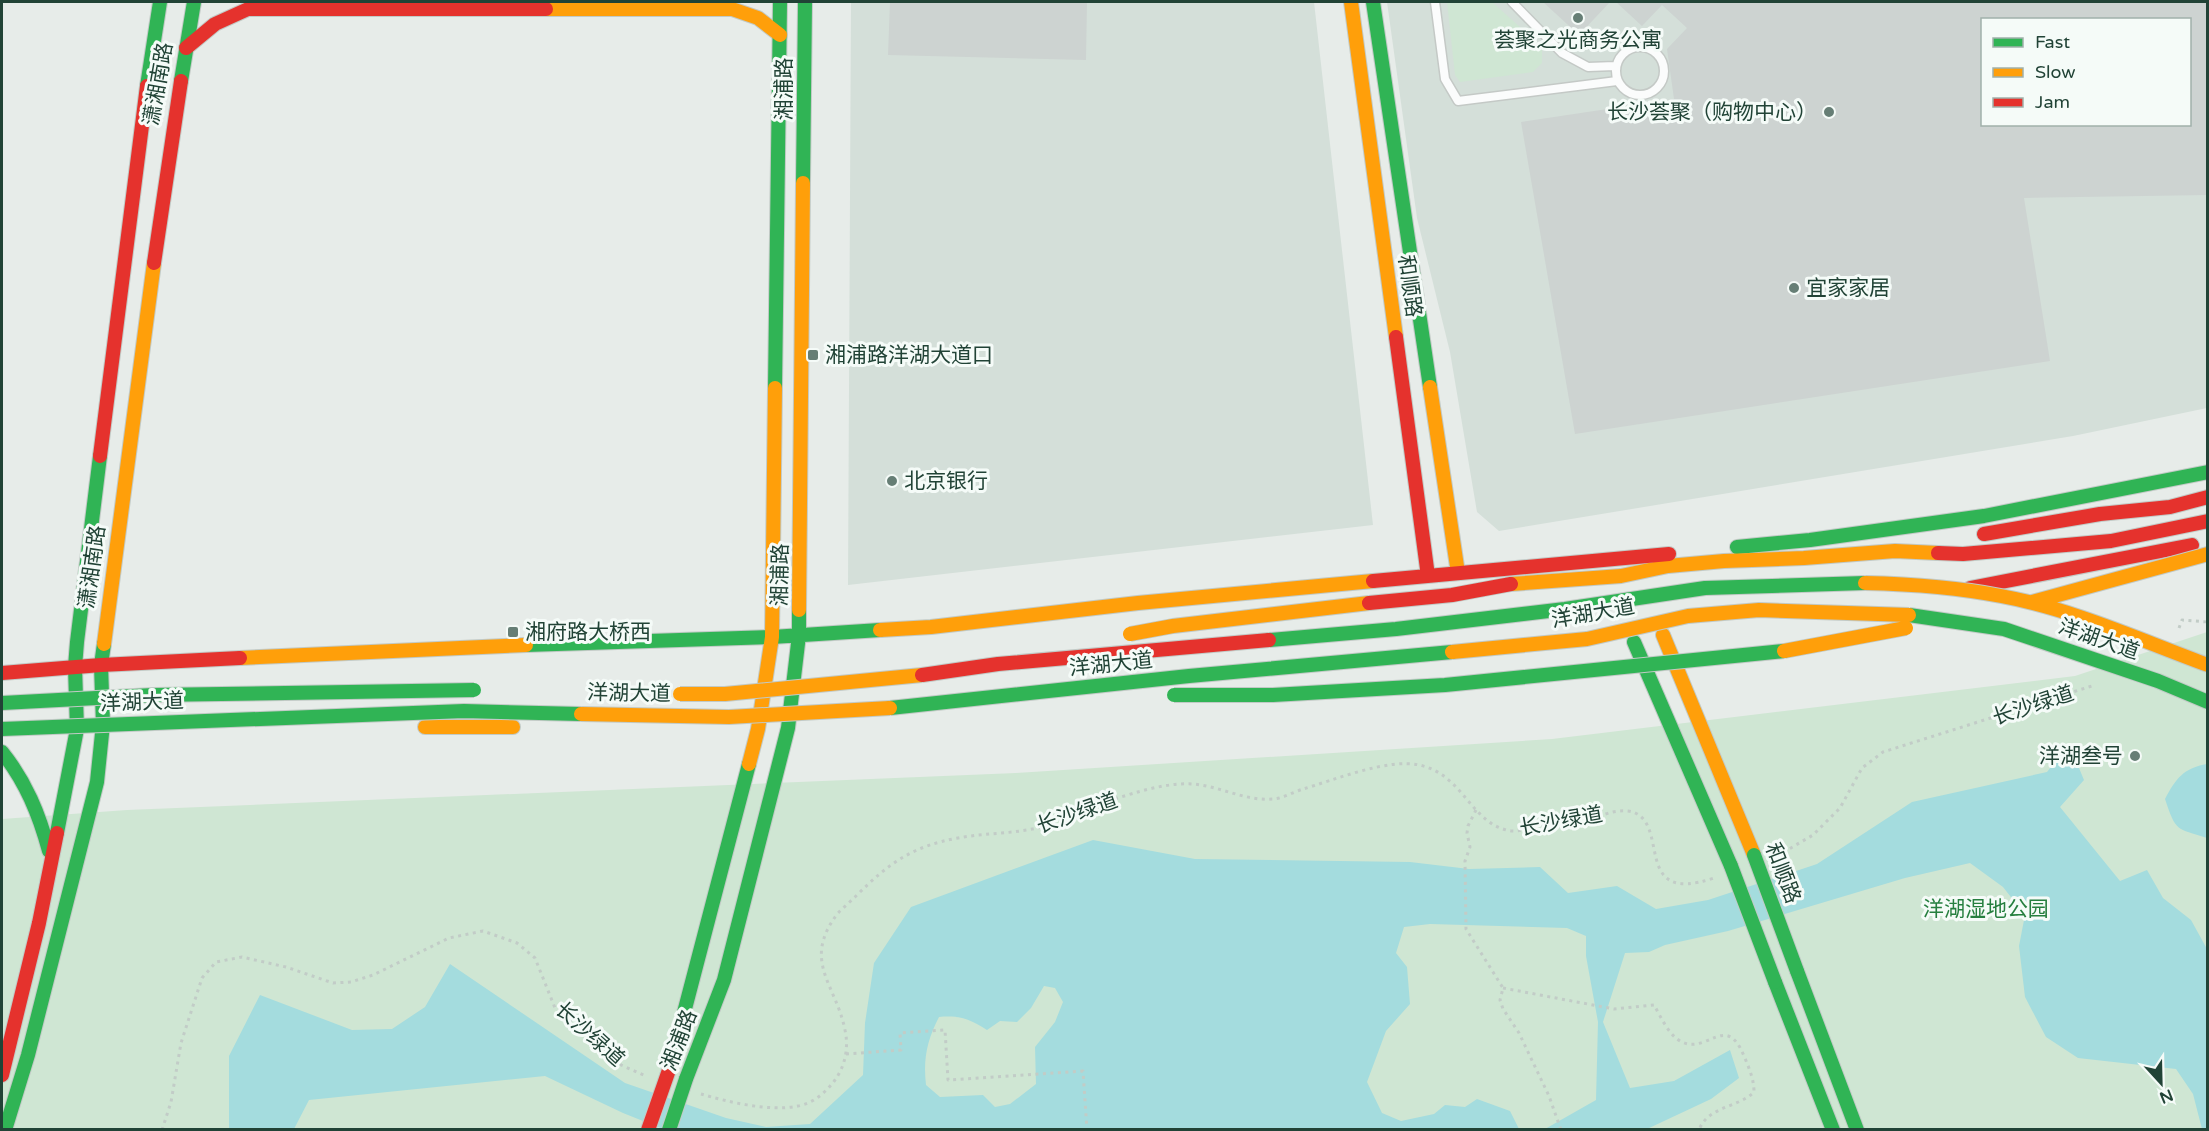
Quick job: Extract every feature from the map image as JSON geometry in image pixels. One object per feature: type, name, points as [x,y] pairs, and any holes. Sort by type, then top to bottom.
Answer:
[{"type":"main road","name":"潇湘南路","points":[[2,1076],[39,923],[77,729],[75,667],[139,138],[160,2]]},
{"type":"main road","name":"潇湘南路","points":[[5,1130],[28,1055],[97,783],[103,724],[101,665],[170,143],[194,2]]},
{"type":"main road","name":"湘浦路","points":[[669,1130],[689,1085],[724,980],[773,729],[772,637],[780,2]]},
{"type":"main road","name":"湘浦路","points":[[648,1130],[669,1070],[773,729],[799,635],[805,2]]},
{"type":"main road","name":"和顺路","points":[[1351,2],[1428,576]]},
{"type":"main road","name":"和顺路","points":[[1372,2],[1458,573]]},
{"type":"main road","points":[[186,48],[206,29],[234,13],[248,9],[732,9],[760,17],[780,35]]},
{"type":"main road","points":[[2,673],[101,665],[446,647],[772,637],[932,627],[1138,603],[1810,540],[1984,516],[2208,472]]},
{"type":"main road","points":[[1971,536],[2100,514],[2170,507],[2208,497]]},
{"type":"main road","points":[[1895,551],[1963,554],[2111,541],[2208,521]]},
{"type":"main road","points":[[1119,637],[1173,626],[1315,608],[1452,595],[1512,584],[1621,576],[1668,566],[1724,561],[1895,551],[1950,540]]},
{"type":"main road","points":[[1709,628],[1901,601],[2208,543]]},
{"type":"main road","points":[[985,699],[1044,693],[1273,695],[1373,690],[1796,650],[2054,597],[2208,554]]},
{"type":"main road","name":"洋湖大道","points":[[666,693],[725,694],[904,678],[998,664],[1396,629],[1565,609],[1705,588],[1844,582],[1919,584],[2002,596],[2076,616],[2208,665]]},
{"type":"main road","name":"洋湖大道","points":[[2,729],[464,711],[729,717],[903,707],[1201,675],[1587,639],[1688,616],[1759,610],[1909,615],[2004,629],[2158,681],[2208,702]]},
{"type":"main road","name":"和顺路","points":[[1634,642],[1669,634],[1857,1130]]},
{"type":"main road","points":[[998,664],[1060,646],[1084,642]]},
{"type":"main road","points":[[580,728],[773,729],[1322,678],[1571,652],[1634,642],[1731,866],[1833,1130]]},
{"type":"main road","name":"洋湖大道","points":[[2,703],[153,695],[488,690]]},
{"type":"main road","points":[[2,736],[77,729],[103,724],[532,728]]},
{"type":"main road","points":[[2,752],[19,773],[39,812],[51,858]]},
{"type":"lane","points":[[1435,2],[1445,79],[1458,101],[1617,81]]},
{"type":"lane","points":[[1512,2],[1562,53],[1588,67],[1615,66]]},
{"type":"lane","points":[[1640,46],[1655,51],[1664,66],[1662,82],[1651,92],[1635,95],[1622,88],[1617,81],[1615,66],[1624,51],[1640,46]]},
{"type":"path","points":[[2176,632],[2182,620],[2208,622]]},
{"type":"path","name":"长沙绿道","points":[[1772,858],[1813,835],[1839,808],[1862,768],[1883,752],[2101,684]]},
{"type":"path","name":"长沙绿道","points":[[689,1085],[721,1100],[776,1108],[800,1106],[815,1099],[829,1088],[842,1071],[846,1054],[845,1029],[824,976],[821,960],[823,939],[838,914],[863,889],[895,860],[922,847],[957,838],[1033,829],[1106,802],[1153,788],[1198,784],[1252,798],[1274,799],[1389,764],[1418,765],[1444,775],[1482,817],[1497,828],[1517,832],[1542,824],[1578,823],[1618,810],[1634,812],[1646,823],[1651,835],[1658,869],[1666,878],[1679,884],[1698,883],[1719,876]]},
{"type":"path","points":[[1476,810],[1467,833],[1470,847],[1465,861],[1466,929],[1503,988],[1500,1000],[1503,1009],[1519,1033],[1549,1096],[1561,1130]]},
{"type":"path","name":"长沙绿道","points":[[162,1130],[171,1102],[181,1043],[202,978],[216,962],[242,957],[286,967],[333,983],[351,982],[373,975],[449,938],[483,931],[517,943],[535,958],[555,1008],[592,1036],[621,1065],[652,1078]]},
{"type":"path","points":[[1503,988],[1614,1009],[1654,1005],[1667,1027],[1681,1042],[1693,1044],[1719,1035],[1730,1036],[1738,1041],[1754,1082],[1754,1092],[1746,1100],[1714,1112],[1702,1120],[1699,1130]]},
{"type":"path","points":[[846,1054],[901,1050],[900,1033],[945,1030],[948,1080],[1083,1071],[1087,1130]]},
{"type":"shaded area","points":[[851,2],[1314,2],[1373,525],[848,585]]},
{"type":"shaded area","points":[[1387,2],[2207,2],[2207,408],[2073,436],[1499,531],[1477,512],[1450,352],[1417,218]]},
{"type":"green space","points":[[1447,2],[1492,2],[1542,47],[1542,63],[1533,72],[1460,82],[1455,75]]},
{"type":"green space","name":"洋湖湿地公园","points":[[2207,632],[2207,1129],[2,1130],[2,819],[127,810],[1016,773],[1552,739],[2075,676]]},
{"type":"water","points":[[2069,744],[2084,780],[2060,807],[2120,881],[2147,870],[2163,898],[2191,920],[2207,949],[2207,1129],[2202,1129],[2193,1094],[2176,1069],[2078,1058],[2046,1037],[2025,997],[2019,946],[2025,915],[2003,887],[1970,863],[1905,878],[1728,931],[1665,945],[1649,952],[1625,953],[1603,1022],[1630,1088],[1674,1081],[1730,1050],[1739,1078],[1711,1099],[1647,1129],[1545,1129],[1596,1100],[1598,1022],[1586,956],[1586,936],[1567,928],[1430,924],[1404,927],[1396,953],[1407,967],[1410,1004],[1386,1031],[1367,1082],[1382,1113],[1401,1121],[1434,1114],[1445,1105],[1465,1107],[1477,1099],[1510,1111],[1519,1129],[663,1129],[545,1076],[309,1100],[294,1129],[229,1130],[229,1056],[260,995],[352,1030],[392,1029],[425,1007],[450,964],[625,1083],[726,1118],[766,1127],[810,1124],[863,1075],[865,1023],[874,963],[911,907],[1093,840],[1195,859],[1410,862],[1469,869],[1540,867],[1568,893],[1617,886],[1656,909],[1708,900],[1817,864],[1912,802],[2047,772]],"holes":[[[1044,986],[1055,988],[1063,1002],[1055,1022],[1035,1047],[1036,1084],[1010,1104],[995,1107],[983,1095],[940,1097],[926,1085],[927,1050],[939,1017],[964,1019],[987,1030],[1000,1021],[1017,1022],[1031,1008]]]},
{"type":"water","points":[[2208,764],[2207,838],[2178,827],[2165,799],[2182,775],[2192,768]]},
{"type":"building","points":[[890,2],[1087,2],[1086,60],[888,55]]},
{"type":"building","name":"荟聚之光商务公寓","points":[[1543,2],[1610,2],[1579,35]]},
{"type":"building","name":"宜家家居","points":[[1616,2],[2208,2],[2208,195],[2024,198],[2050,361],[1575,434],[1521,122],[1674,99],[1667,49],[1687,28],[1662,5],[1642,26]]},
{"type":"traffic: fast","points":[[147,86],[160,2]]},
{"type":"traffic: fast","points":[[181,81],[194,2]]},
{"type":"traffic: fast","points":[[775,388],[780,2]]},
{"type":"traffic: fast","points":[[803,183],[805,2]]},
{"type":"traffic: fast","points":[[1373,2],[1430,387]]},
{"type":"traffic: fast","points":[[57,833],[77,729],[75,667],[77,642],[100,456]]},
{"type":"traffic: fast","points":[[1737,547],[1810,540],[1984,516],[2208,472]]},
{"type":"traffic: fast","points":[[1269,640],[1396,629],[1565,609],[1705,588],[1865,583]]},
{"type":"traffic: fast","points":[[686,1079],[724,980],[788,728],[799,635],[799,610]]},
{"type":"traffic: fast","points":[[1909,615],[2004,629],[2158,681],[2208,702]]},
{"type":"traffic: fast","points":[[526,645],[772,637],[880,630]]},
{"type":"traffic: fast","points":[[1634,642],[1731,866]]},
{"type":"traffic: fast","points":[[5,1130],[28,1055],[97,782],[103,724],[101,665],[104,644]]},
{"type":"traffic: fast","points":[[1174,695],[1273,695],[1445,685],[1784,651]]},
{"type":"traffic: fast","points":[[890,708],[1189,676],[1452,652]]},
{"type":"traffic: fast","points":[[2,703],[153,695],[474,690]]},
{"type":"traffic: fast","points":[[2,729],[464,711],[581,714]]},
{"type":"traffic: fast","points":[[2,752],[31,799],[49,851]]},
{"type":"traffic: fast","points":[[669,1070],[749,764]]},
{"type":"traffic: fast","points":[[1754,855],[1797,971]]},
{"type":"traffic: fast","points":[[1731,866],[1775,982]]},
{"type":"traffic: fast","points":[[1797,971],[1857,1130]]},
{"type":"traffic: fast","points":[[1775,982],[1833,1130]]},
{"type":"traffic: fast","points":[[669,1130],[686,1079]]},
{"type":"traffic: slow","points":[[1351,2],[1396,337]]},
{"type":"traffic: slow","points":[[546,9],[732,9],[758,18],[780,35]]},
{"type":"traffic: slow","points":[[799,610],[803,183]]},
{"type":"traffic: slow","points":[[104,644],[154,263]]},
{"type":"traffic: slow","points":[[1430,387],[1458,573]]},
{"type":"traffic: slow","points":[[749,764],[758,729],[772,637],[775,388]]},
{"type":"traffic: slow","points":[[1511,584],[1621,576],[1668,566],[1724,561],[1895,551],[1938,553]]},
{"type":"traffic: slow","points":[[2032,602],[2208,554]]},
{"type":"traffic: slow","points":[[880,630],[931,627],[1138,603],[1373,581]]},
{"type":"traffic: slow","points":[[1865,583],[1950,588],[2027,602],[2106,626],[2208,665]]},
{"type":"traffic: slow","points":[[1130,634],[1173,626],[1369,603]]},
{"type":"traffic: slow","points":[[1452,652],[1587,639],[1688,616],[1759,610],[1909,615]]},
{"type":"traffic: slow","points":[[1784,651],[1906,628]]},
{"type":"traffic: slow","points":[[1663,635],[1754,855]]},
{"type":"traffic: slow","points":[[240,658],[526,645]]},
{"type":"traffic: slow","points":[[680,694],[725,694],[922,675]]},
{"type":"traffic: slow","points":[[581,714],[729,717],[890,708]]},
{"type":"traffic: slow","points":[[425,727],[513,727]]},
{"type":"traffic: jam","points":[[186,48],[215,24],[248,9],[546,9]]},
{"type":"traffic: jam","points":[[154,263],[181,81]]},
{"type":"traffic: jam","points":[[100,456],[147,86]]},
{"type":"traffic: jam","points":[[1396,337],[1428,576]]},
{"type":"traffic: jam","points":[[1984,534],[2100,514],[2170,507],[2208,497]]},
{"type":"traffic: jam","points":[[1938,553],[1963,554],[2111,541],[2208,521]]},
{"type":"traffic: jam","points":[[1970,588],[2192,545]]},
{"type":"traffic: jam","points":[[1373,581],[1669,554]]},
{"type":"traffic: jam","points":[[1369,603],[1452,595],[1511,584]]},
{"type":"traffic: jam","points":[[922,675],[998,664],[1269,640]]},
{"type":"traffic: jam","points":[[2,673],[240,658]]},
{"type":"traffic: jam","points":[[2,1075],[39,923],[57,833]]},
{"type":"traffic: jam","points":[[648,1130],[669,1070]]},
{"type":"place","name":"荟聚之光商务公寓","points":[[1578,18]]},
{"type":"place","name":"长沙荟聚（购物中心）","points":[[1829,112]]},
{"type":"place","name":"宜家家居","points":[[1794,288]]},
{"type":"place","name":"湘浦路洋湖大道口","points":[[813,355]]},
{"type":"place","name":"北京银行","points":[[892,481]]},
{"type":"place","name":"湘府路大桥西","points":[[513,632]]},
{"type":"place","name":"洋湖叁号","points":[[2135,756]]}]
